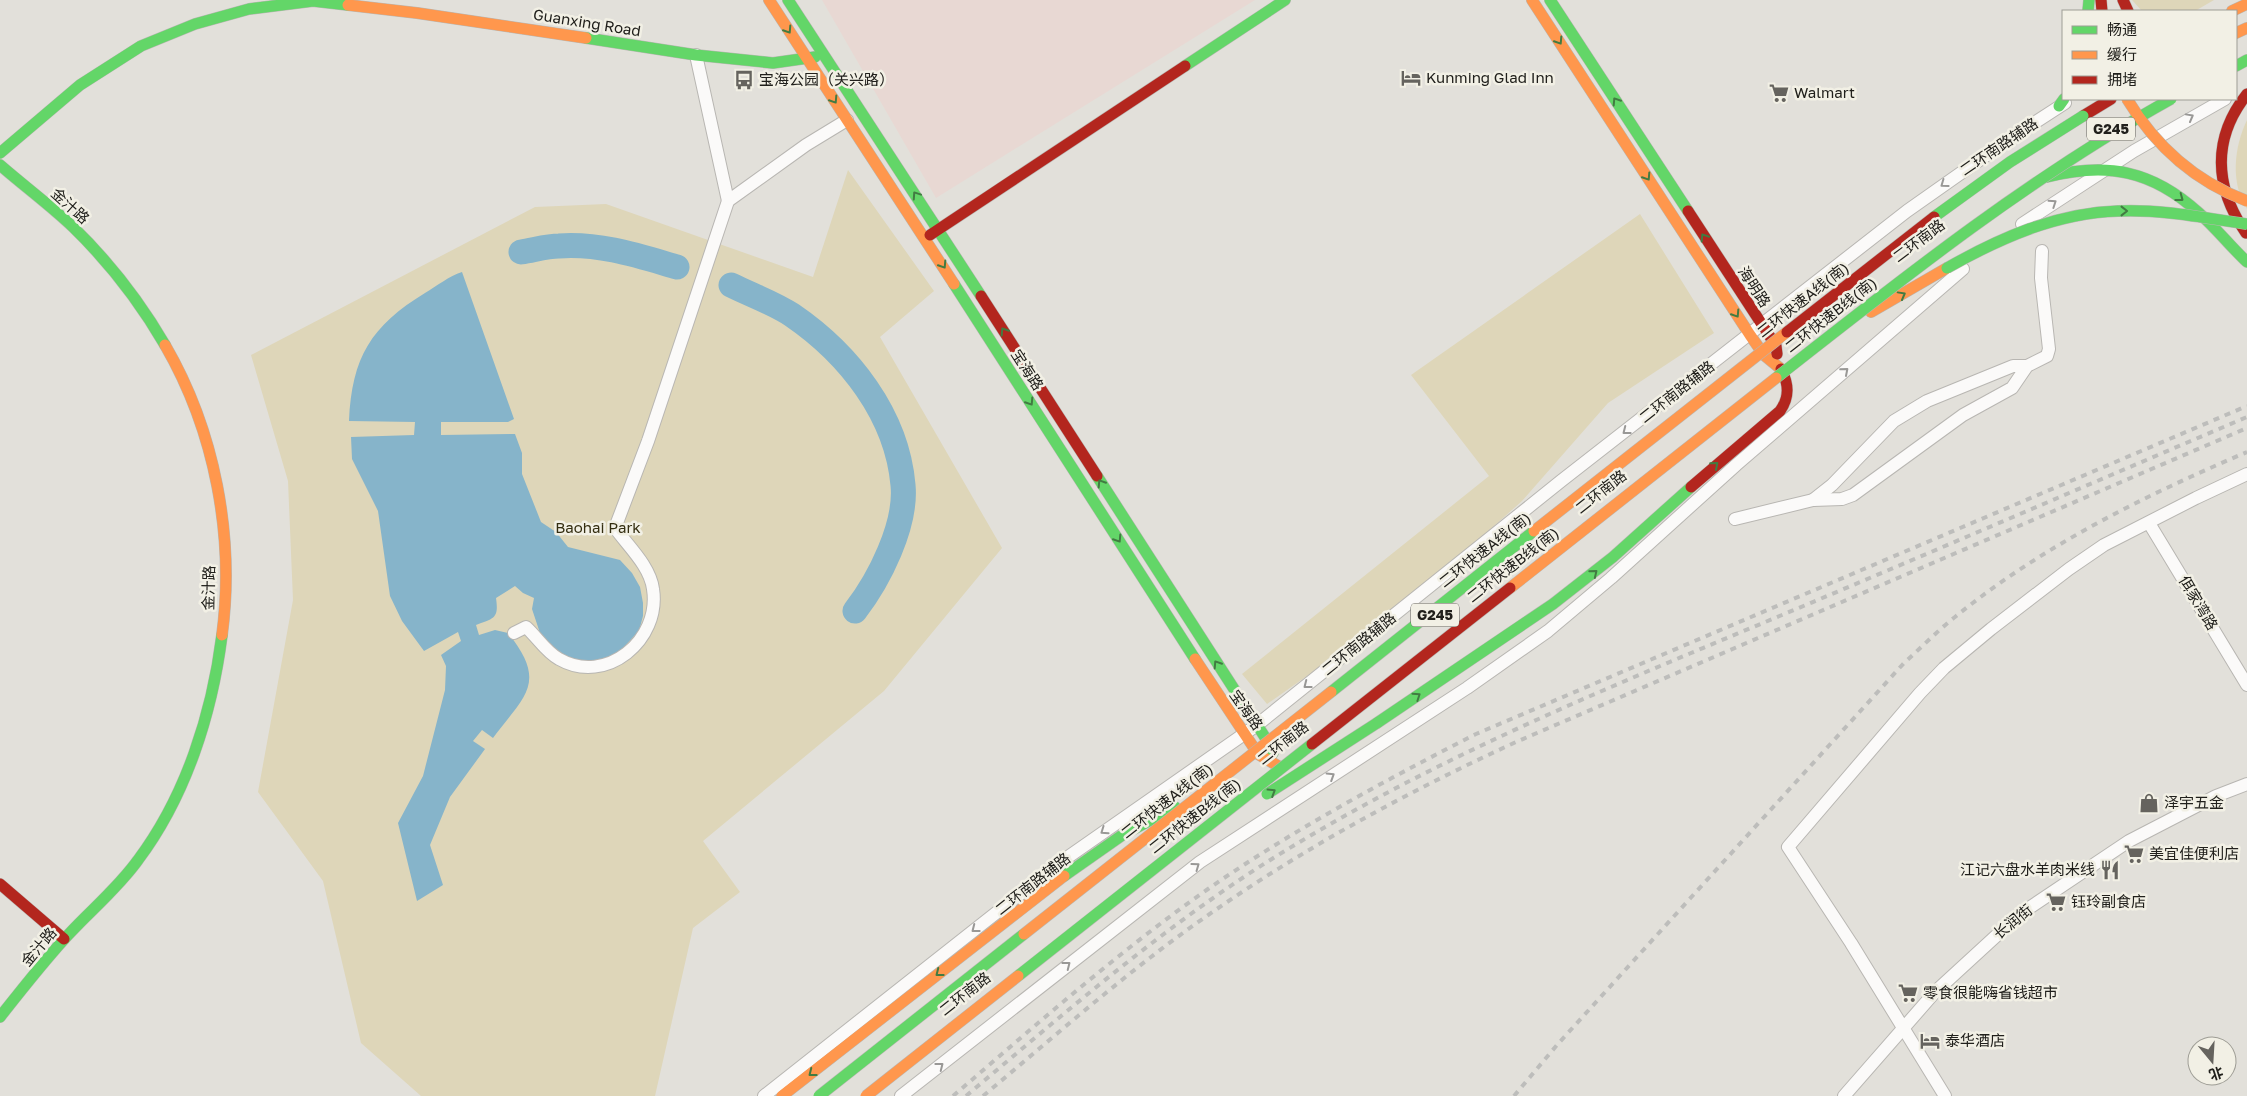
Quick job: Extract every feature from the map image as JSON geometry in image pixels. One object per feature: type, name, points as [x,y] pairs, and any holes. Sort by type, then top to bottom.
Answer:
[{"type":"main road","name":"宝海路","points":[[769,0],[926,238],[1217,694],[1258,754],[1278,766]]},
{"type":"main road","name":"宝海路","points":[[788,0],[939,230],[1270,745],[1278,766]]},
{"type":"main road","points":[[926,238],[1285,0]]},
{"type":"main road","name":"海明路","points":[[1532,0],[1764,356],[1781,369]]},
{"type":"main road","name":"海明路","points":[[1550,0],[1776,346],[1781,369]]},
{"type":"main road","name":"Guanxing Road","points":[[0,153],[80,85],[140,46],[195,24],[249,9],[313,1],[417,13],[696,54],[773,63],[807,60],[823,55]]},
{"type":"main road","points":[[2234,10],[2247,4]]},
{"type":"main road","points":[[2247,94],[2238,105],[2227,126],[2222,172],[2223,186],[2230,210],[2247,234]]},
{"type":"main road","name":"二环快速A线(南)","points":[[819,1096],[1902,241],[2010,162],[2108,100]]},
{"type":"main road","name":"二环南路","points":[[826,1096],[1944,215],[2013,166],[2116,100]]},
{"type":"main road","points":[[2128,100],[2159,145],[2179,164],[2218,190],[2247,201]]},
{"type":"main road","name":"二环南路","points":[[860,1096],[1925,256],[2060,160],[2161,100]]},
{"type":"main road","name":"二环快速B线(南)","points":[[866,1096],[1801,358],[1992,210],[2091,145],[2169,100]]},
{"type":"main road","name":"金汁路","points":[[0,165],[71,225],[112,268],[140,305],[171,355],[198,418],[216,480],[224,532],[225,582],[223,621],[205,718],[187,771],[166,814],[138,860],[64,939],[0,1017]]},
{"type":"main road","points":[[1990,208],[2028,185],[2048,177],[2084,168],[2106,168],[2135,173],[2166,188],[2198,212],[2247,262]]},
{"type":"main road","points":[[1801,358],[1843,329],[1970,254],[2013,233],[2041,224],[2074,216],[2127,211],[2160,212],[2247,224]]},
{"type":"main road","points":[[1703,264],[1713,264],[1716,256]]},
{"type":"main road","points":[[1130,887],[1199,838],[1352,741],[1555,603],[1607,562],[1728,454],[1774,417],[1782,408],[1788,394],[1787,384],[1781,369]]},
{"type":"main road","points":[[782,1096],[1060,878],[1108,844],[1218,782],[1258,754]]},
{"type":"main road","points":[[0,884],[64,939]]},
{"type":"street","points":[[514,633],[526,627],[558,659],[582,666],[600,666],[617,660],[631,652],[644,634],[653,613],[653,588],[643,565],[615,528],[648,441],[728,201],[696,54]]},
{"type":"street","points":[[901,1096],[1163,889],[1240,834],[1467,688],[1548,631],[1972,262],[2033,216],[2106,168],[2180,123],[2223,100]]},
{"type":"street","name":"二环南路辅路","points":[[764,1096],[1058,864],[1257,725],[1581,466],[1907,212],[1955,176],[2062,103]]},
{"type":"street","points":[[728,201],[806,145],[847,120]]},
{"type":"street","points":[[1813,500],[1832,484],[1894,421],[1927,401],[2013,366],[2027,366],[2047,356],[2049,349],[2041,278],[2042,251]]},
{"type":"street","points":[[1735,519],[1813,500],[1842,499],[1852,495],[1963,415],[2012,388],[2027,366]]},
{"type":"street","points":[[1781,369],[1805,406]]},
{"type":"street","points":[[1945,1096],[1902,1029],[1851,943],[1788,847],[1920,693],[1944,668],[2069,569],[2104,545],[2247,474]]},
{"type":"street","name":"佴家湾路","points":[[2149,523],[2247,685]]},
{"type":"street","points":[[1278,766],[1299,796]]},
{"type":"street","name":"长润街","points":[[1844,1096],[1944,983],[2020,914],[2129,841],[2216,796],[2247,784]]},
{"type":"shaded area","points":[[822,0],[1255,0],[936,198]]},
{"type":"green space","points":[[2132,0],[2214,0],[2197,10],[2141,10]]},
{"type":"green space","points":[[2247,120],[2247,209],[2238,188],[2236,165],[2239,142]]},
{"type":"green space","name":"Baohai Park","points":[[848,170],[934,291],[880,337],[1002,548],[884,691],[703,841],[740,892],[693,928],[655,1096],[421,1096],[361,1043],[323,881],[258,792],[293,600],[288,481],[251,355],[535,207],[606,204],[813,277]]},
{"type":"green space","points":[[1640,214],[1714,333],[1608,403],[1522,501],[1398,612],[1267,704],[1242,674],[1489,476],[1411,375]]},
{"type":"water","points":[[462,272],[514,419],[508,422],[441,422],[441,435],[515,434],[522,453],[522,474],[541,522],[556,532],[568,547],[620,560],[632,573],[640,587],[643,616],[639,631],[610,659],[580,661],[566,658],[542,639],[532,609],[534,598],[523,593],[515,586],[496,598],[497,610],[494,617],[476,625],[479,635],[495,630],[508,633],[527,664],[528,688],[493,738],[482,730],[473,741],[485,749],[450,797],[430,845],[443,885],[417,901],[398,823],[423,776],[445,690],[446,666],[441,655],[461,641],[458,632],[424,651],[402,621],[390,596],[378,511],[352,459],[351,437],[414,435],[415,422],[349,421],[351,398],[360,361],[378,331],[406,305]]},
{"type":"waterway","points":[[521,252],[554,246],[589,246],[619,251],[677,267]]},
{"type":"waterway","points":[[731,285],[792,315],[833,348],[867,388],[891,434],[899,459],[903,485],[901,517],[890,551],[882,568],[855,611]]},
{"type":"railway","points":[[953,1096],[1110,963],[1208,889],[1306,826],[1407,770],[1476,734],[2247,406]]},
{"type":"railway","points":[[966,1096],[1127,962],[1211,900],[1298,843],[1415,778],[1535,720],[1597,693],[2247,417]]},
{"type":"railway","points":[[983,1096],[1118,983],[1205,917],[1291,861],[1379,810],[1516,742],[2247,428]]},
{"type":"railway","points":[[1514,1096],[1557,1045],[1904,663],[1942,628],[1988,591],[2058,545],[2170,486],[2247,452]]},
{"type":"traffic: fast","points":[[788,0],[981,296]]},
{"type":"traffic: fast","points":[[1185,66],[1285,0]]},
{"type":"traffic: fast","points":[[1550,0],[1688,211]]},
{"type":"traffic: fast","points":[[2088,10],[2089,0]]},
{"type":"traffic: fast","points":[[0,153],[80,85],[141,46],[195,24],[249,9],[313,1],[348,5]]},
{"type":"traffic: fast","points":[[586,38],[696,55],[773,63],[815,57]]},
{"type":"traffic: fast","points":[[2237,65],[2247,60]]},
{"type":"traffic: fast","points":[[2059,106],[2063,100]]},
{"type":"traffic: fast","points":[[1776,378],[1871,303],[2017,196],[2067,162],[2169,100]]},
{"type":"traffic: fast","points":[[1934,217],[2010,162],[2083,116]]},
{"type":"traffic: fast","points":[[0,165],[64,219],[99,254],[145,313],[165,345]]},
{"type":"traffic: fast","points":[[2047,177],[2069,172],[2109,170],[2128,173],[2146,179],[2164,187],[2181,198],[2205,219],[2247,262]]},
{"type":"traffic: fast","points":[[1947,268],[2008,237],[2029,229],[2051,222],[2095,213],[2151,211],[2247,224]]},
{"type":"traffic: fast","points":[[954,284],[1195,659]]},
{"type":"traffic: fast","points":[[1097,476],[1270,745],[1273,753]]},
{"type":"traffic: fast","points":[[1377,723],[1553,604],[1613,557],[1691,487]]},
{"type":"traffic: fast","points":[[1331,692],[1534,531]]},
{"type":"traffic: fast","points":[[0,1017],[59,945],[122,880],[155,835],[183,782],[204,724],[222,635]]},
{"type":"traffic: fast","points":[[1267,794],[1377,723]]},
{"type":"traffic: fast","points":[[1018,976],[1312,744]]},
{"type":"traffic: fast","points":[[1064,876],[1121,836],[1175,807]]},
{"type":"traffic: fast","points":[[819,1096],[1024,934]]},
{"type":"traffic: slow","points":[[769,0],[954,284]]},
{"type":"traffic: slow","points":[[1532,0],[1750,335],[1764,355],[1781,369]]},
{"type":"traffic: slow","points":[[2234,10],[2247,4]]},
{"type":"traffic: slow","points":[[348,5],[417,13],[586,38]]},
{"type":"traffic: slow","points":[[2237,33],[2247,28]]},
{"type":"traffic: slow","points":[[2128,100],[2138,116],[2164,147],[2193,173],[2228,193],[2247,201]]},
{"type":"traffic: slow","points":[[1871,312],[1947,268]]},
{"type":"traffic: slow","points":[[1534,531],[1787,332]]},
{"type":"traffic: slow","points":[[165,345],[197,413],[217,486],[226,560],[222,635]]},
{"type":"traffic: slow","points":[[1510,588],[1776,378]]},
{"type":"traffic: slow","points":[[1195,659],[1258,754],[1278,766]]},
{"type":"traffic: slow","points":[[1024,934],[1331,692]]},
{"type":"traffic: slow","points":[[782,1096],[1064,876]]},
{"type":"traffic: slow","points":[[866,1096],[1018,976]]},
{"type":"traffic: jam","points":[[2101,0],[2102,10]]},
{"type":"traffic: jam","points":[[2123,0],[2128,10]]},
{"type":"traffic: jam","points":[[930,235],[1185,66]]},
{"type":"traffic: jam","points":[[2246,233],[2235,216],[2228,198],[2221,163],[2223,145],[2228,128],[2247,94]]},
{"type":"traffic: jam","points":[[2083,116],[2109,100]]},
{"type":"traffic: jam","points":[[1688,211],[1776,346],[1777,354]]},
{"type":"traffic: jam","points":[[1787,332],[1934,217]]},
{"type":"traffic: jam","points":[[981,296],[1097,476]]},
{"type":"traffic: jam","points":[[1691,487],[1780,411],[1787,396],[1786,380],[1781,369]]},
{"type":"traffic: jam","points":[[1312,744],[1510,588]]},
{"type":"traffic: jam","points":[[0,884],[64,939]]},
{"type":"place","name":"Kunming Glad Inn","points":[[1411,78]]},
{"type":"place","name":"宝海公园（关兴路）","points":[[744,80]]},
{"type":"place","name":"Walmart","points":[[1779,93]]},
{"type":"place","name":"泽宇五金","points":[[2149,803]]},
{"type":"place","name":"美宜佳便利店","points":[[2134,854]]},
{"type":"place","name":"江记六盘水羊肉米线","points":[[2110,870]]},
{"type":"place","name":"钰玲副食店","points":[[2056,902]]},
{"type":"place","name":"零食很能嗨省钱超市","points":[[1908,993]]},
{"type":"place","name":"泰华酒店","points":[[1930,1041]]}]
